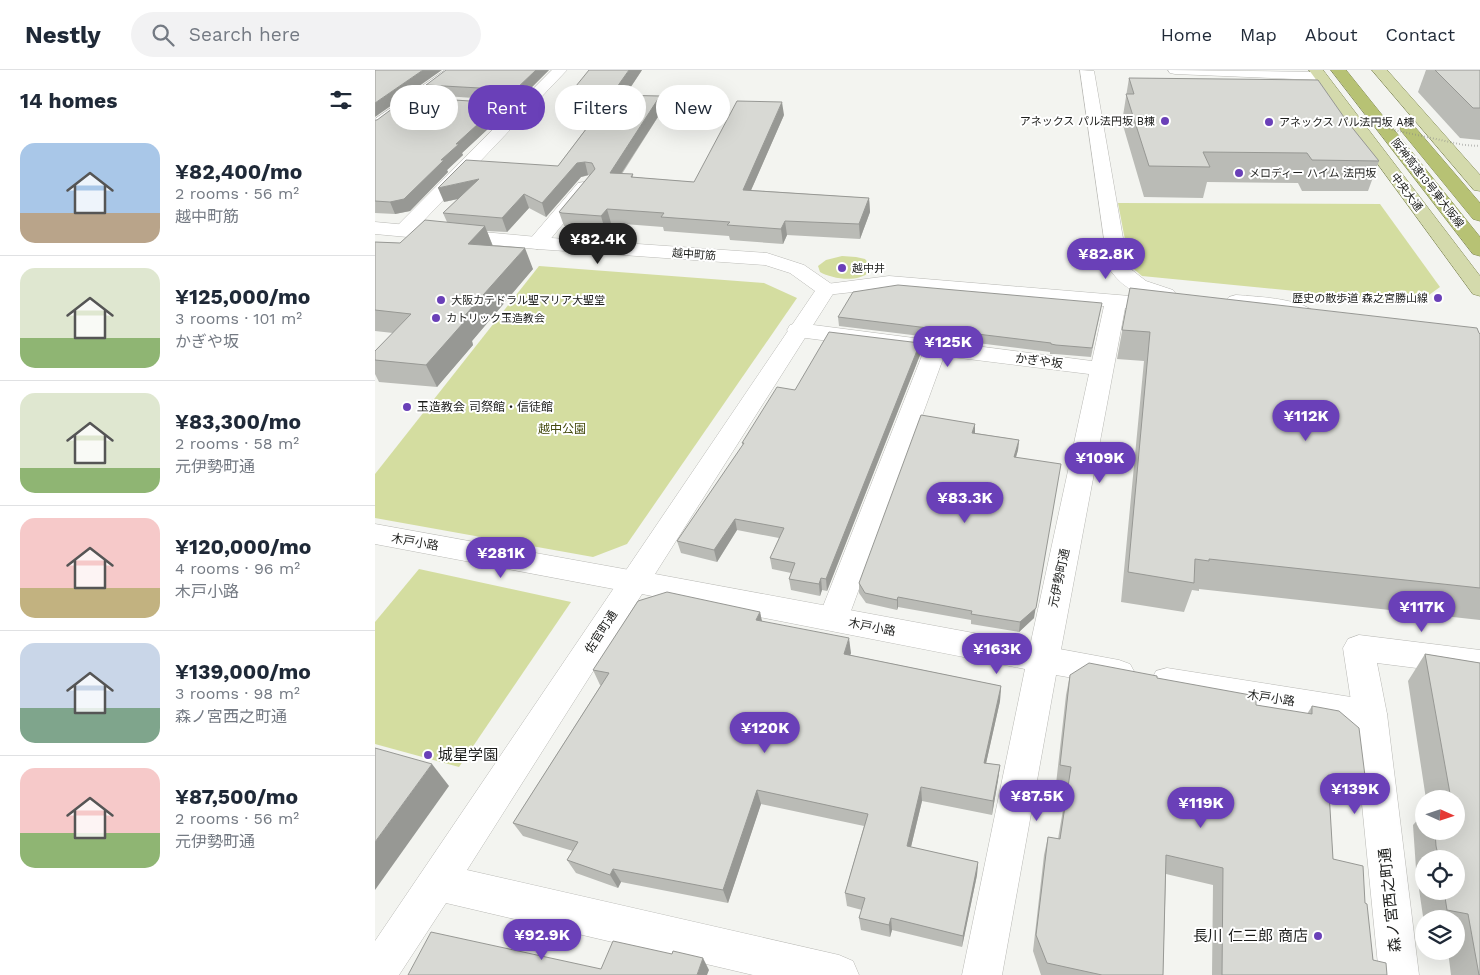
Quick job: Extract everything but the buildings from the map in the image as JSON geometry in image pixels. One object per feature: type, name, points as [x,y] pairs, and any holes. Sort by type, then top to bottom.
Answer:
[{"type":"highway","name":"阪神高速13号東大阪線","points":[[1338,70],[1480,250]]},
{"type":"highway","name":"阪神高速13号東大阪線","points":[[1401,121],[1480,215]]},
{"type":"main road","points":[[1379,70],[1480,186]]},
{"type":"main road","name":"中央大通","points":[[1318,73],[1480,290]]},
{"type":"street","points":[[433,85],[454,70]]},
{"type":"street","points":[[545,85],[560,70]]},
{"type":"street","points":[[826,289],[889,282],[1116,300],[1183,301],[1144,289],[1131,282],[1118,267],[1087,70],[1077,70]]},
{"type":"street","points":[[1175,70],[1318,73]]},
{"type":"street","points":[[375,126],[390,116]]},
{"type":"street","points":[[404,230],[502,130]]},
{"type":"street","points":[[537,243],[588,182]]},
{"type":"street","name":"越中町筋","points":[[375,228],[537,243],[767,259],[797,269],[826,289]]},
{"type":"street","name":"佐官町通","points":[[376,975],[826,289]]},
{"type":"street","name":"元伊勢町通","points":[[982,975],[1043,660],[1116,300]]},
{"type":"street","points":[[1222,305],[1320,319]]},
{"type":"street","name":"かぎや坂","points":[[799,330],[1102,369]]},
{"type":"street","points":[[833,619],[936,348]]},
{"type":"street","name":"木戸小路","points":[[375,534],[1043,660],[1370,714]]},
{"type":"street","name":"森ノ宮西之町通","points":[[1399,975],[1370,714],[1359,648],[1480,663]]},
{"type":"street","points":[[438,882],[839,975]]},
{"type":"path","points":[[1343,119],[1464,145],[1480,146]]},
{"type":"green space","points":[[1118,203],[1380,204],[1440,287],[1418,303],[1142,276],[1130,266]]},
{"type":"green space","points":[[842,256],[865,259],[869,264],[869,272],[858,278],[845,279],[820,272],[818,266],[826,260]]},
{"type":"green space","name":"越中公園","points":[[539,266],[764,283],[797,298],[627,544],[593,557],[375,518],[375,474]]},
{"type":"green space","name":"城星学園","points":[[419,569],[571,602],[459,767],[375,744],[375,622]]},
{"type":"place","name":"アネックス パル法円坂 B棟","points":[[1165,121]]},
{"type":"place","name":"アネックス パル法円坂 A棟","points":[[1269,122]]},
{"type":"place","name":"メロディー ハイム 法円坂","points":[[1239,173]]},
{"type":"place","name":"越中井","points":[[842,268]]},
{"type":"place","name":"歴史の散歩道 森之宮勝山線","points":[[1438,298]]},
{"type":"place","name":"大阪カテドラル聖マリア大聖堂","points":[[441,300]]},
{"type":"place","name":"カトリック玉造教会","points":[[436,318]]},
{"type":"place","name":"玉造教会 司祭館・信徒館","points":[[407,407]]},
{"type":"place","name":"城星学園","points":[[428,755]]},
{"type":"place","name":"長川 仁三郎 商店","points":[[1318,936]]}]
